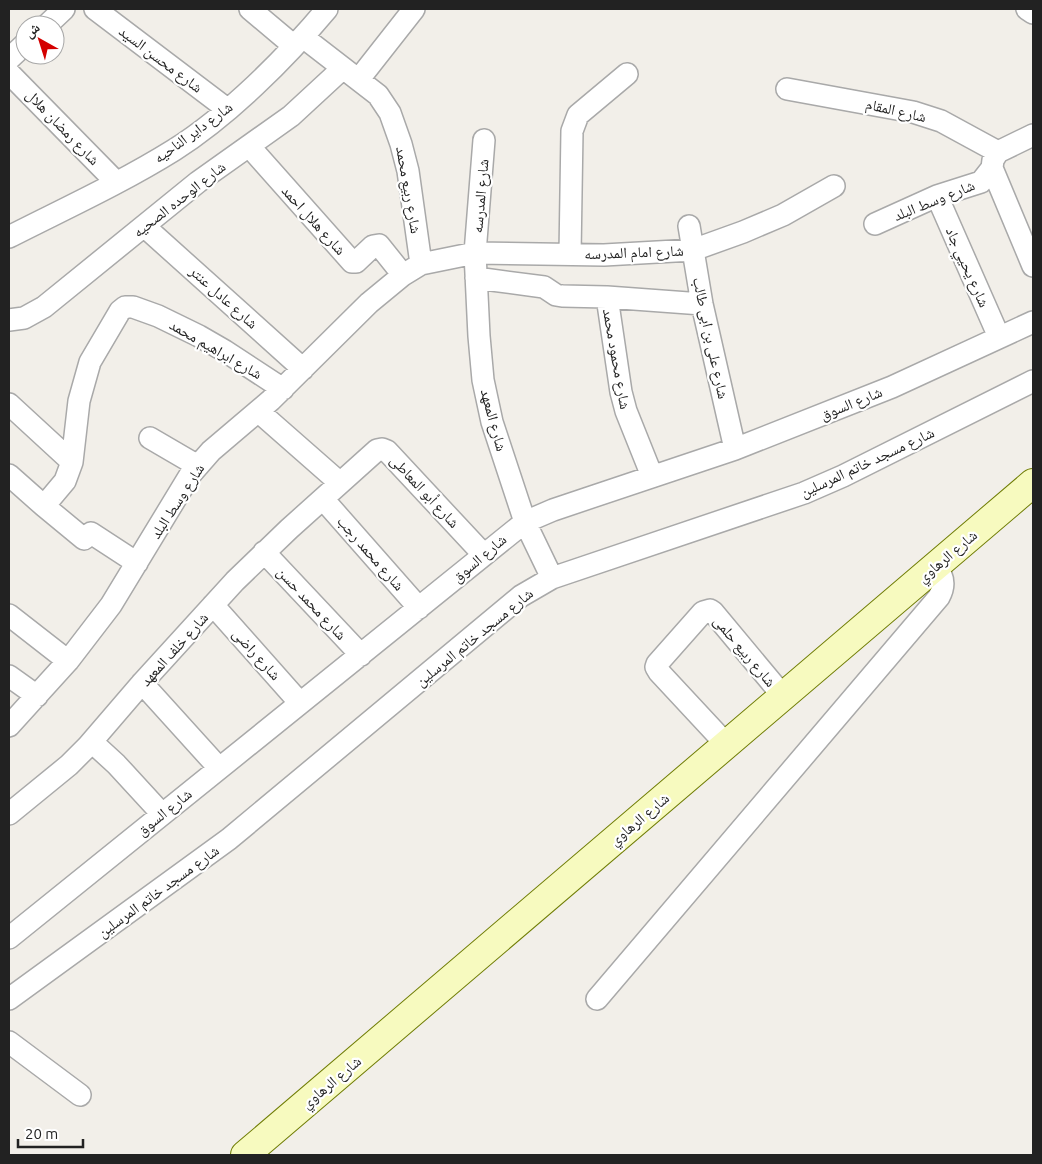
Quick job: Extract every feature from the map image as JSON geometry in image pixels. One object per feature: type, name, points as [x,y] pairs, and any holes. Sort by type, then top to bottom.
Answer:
[{"type":"street","name":"شارع محسن السيد","points":[[95,9],[227,109]]},
{"type":"street","name":"شارع ربيع محمد","points":[[250,9],[298,42],[351,74],[378,95],[390,113],[408,170],[412,270]]},
{"type":"street","name":"شارع داير الناحيه","points":[[13,227],[116,182],[175,150],[227,109],[298,42],[327,9]]},
{"type":"street","name":"شارع الوحده الصحيه","points":[[9,320],[24,318],[44,307],[198,182],[351,74],[414,9]]},
{"type":"street","points":[[1027,9],[1033,13]]},
{"type":"street","name":"شارع رمضان هلال","points":[[9,72],[116,182]]},
{"type":"street","points":[[570,254],[572,131],[578,115],[627,74]]},
{"type":"street","name":"شارع المقام","points":[[788,89],[913,112],[941,121],[995,160]]},
{"type":"street","name":"شارع وسط البلد","points":[[875,224],[936,196],[981,182],[995,160],[1033,134]]},
{"type":"street","name":"شارع المدرسه","points":[[475,253],[484,140]]},
{"type":"street","name":"شارع هلال احمد","points":[[249,146],[352,262],[356,262],[373,246],[379,245],[412,270]]},
{"type":"street","points":[[995,160],[1033,266]]},
{"type":"street","name":"شارع امام المدرسه","points":[[412,270],[475,253],[604,255],[693,250],[743,232],[783,214],[834,186]]},
{"type":"street","name":"شارع يحيي جاد","points":[[936,196],[999,337]]},
{"type":"street","name":"شارع عادل عنتر","points":[[144,226],[303,369]]},
{"type":"street","name":"شارع على بن ابى طالب","points":[[689,226],[702,304],[735,449]]},
{"type":"street","name":"شارع المعهد","points":[[475,253],[483,380],[492,422],[525,522],[552,578]]},
{"type":"street","name":"شارع وسط البلد","points":[[9,726],[68,661],[112,605],[190,475],[212,451],[283,389],[369,303],[412,270]]},
{"type":"street","points":[[476,278],[544,288],[556,295],[562,296],[607,297],[702,304]]},
{"type":"street","name":"شارع محمود محمد","points":[[607,297],[621,392],[626,411],[652,476]]},
{"type":"street","name":"شارع ابراهيم محمد","points":[[72,462],[79,401],[85,377],[96,350],[120,311],[125,307],[133,307],[158,316],[200,336],[283,389]]},
{"type":"street","name":"شارع السوق","points":[[10,934],[525,522],[552,510],[735,449],[892,387],[1033,322]]},
{"type":"street","name":"شارع مسجد خاتم المرسلين","points":[[9,1000],[229,839],[521,596],[552,578],[804,493],[843,476],[1033,381]]},
{"type":"street","points":[[9,404],[72,462],[65,481],[44,506]]},
{"type":"street","points":[[258,411],[340,483]]},
{"type":"street","points":[[150,438],[198,466]]},
{"type":"street","name":"شارع أبو المعاطى","points":[[340,483],[377,450],[387,450],[484,555]]},
{"type":"street","points":[[9,475],[84,539],[91,532],[137,563]]},
{"type":"street","name":"شارع خلف المعهد","points":[[9,814],[69,765],[92,742],[142,683],[213,605],[264,552],[340,483]]},
{"type":"street","name":"شارع الرهاوي","points":[[245,1155],[1033,483]]},
{"type":"street","name":"شارع محمد رجب","points":[[323,498],[419,608]]},
{"type":"street","name":"شارع محمد حسن","points":[[264,552],[361,654]]},
{"type":"street","points":[[597,999],[939,597],[943,585],[936,566]]},
{"type":"street","name":"شارع راضى","points":[[213,605],[300,703]]},
{"type":"street","name":"شارع ربيع حلمى","points":[[726,744],[656,667],[703,612],[710,610],[713,612],[783,696]]},
{"type":"street","points":[[9,615],[68,661]]},
{"type":"street","points":[[9,676],[37,696]]},
{"type":"street","points":[[142,683],[219,768]]},
{"type":"street","points":[[92,742],[116,764],[162,814]]},
{"type":"street","points":[[9,1042],[80,1095]]}]
